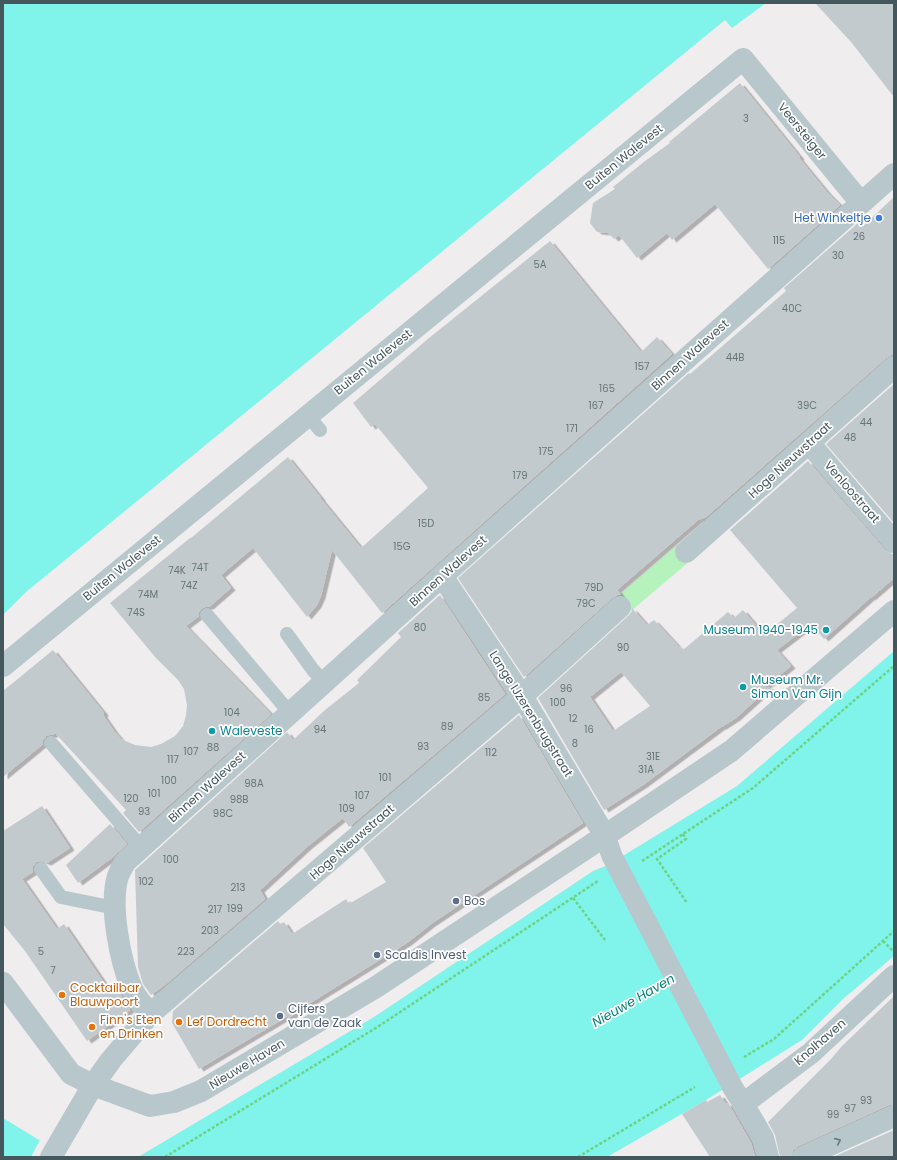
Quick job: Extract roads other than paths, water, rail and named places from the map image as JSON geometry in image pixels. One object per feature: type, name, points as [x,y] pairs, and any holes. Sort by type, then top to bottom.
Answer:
[{"type":"street","name":"Veersteiger","points":[[743,59],[861,203]]},
{"type":"street","name":"Buiten Walevest","points":[[3,666],[314,423],[743,59]]},
{"type":"street","name":"Binnen Walevest","points":[[150,1014],[132,990],[119,941],[115,908],[116,892],[118,876],[124,862],[442,576],[894,174]]},
{"type":"street","name":"Hoge Nieuwstraat","points":[[686,552],[894,367]]},
{"type":"street","name":"Venloostraat","points":[[809,443],[894,542]]},
{"type":"street","name":"Lange IJzerenbrugstraat","points":[[442,576],[522,696],[605,836],[613,856],[742,1104]]},
{"type":"street","name":"Hoge Nieuwstraat","points":[[53,1153],[93,1085],[111,1060],[150,1014],[522,696],[620,607]]},
{"type":"street","name":"Nieuwe Haven","points":[[3,983],[71,1074],[93,1085],[150,1106],[174,1102],[201,1091],[376,987],[731,751],[894,610]]},
{"type":"street","name":"Knolhaven","points":[[742,1104],[811,1052],[894,976]]},
{"type":"street","points":[[742,1104],[763,1138],[768,1157]]},
{"type":"street","points":[[803,1157],[894,1117]]},
{"type":"lane","points":[[207,615],[290,713]]},
{"type":"lane","points":[[287,634],[313,670],[324,682]]},
{"type":"lane","points":[[51,743],[141,847]]},
{"type":"lane","points":[[41,869],[61,897],[115,908]]},
{"type":"water","points":[[3,3],[766,3],[732,28],[725,20],[26,592],[3,615]]},
{"type":"water","points":[[894,651],[894,956],[843,999],[802,1040],[706,1100],[607,1157],[138,1157],[374,1017],[593,871],[608,865],[737,786]]},
{"type":"water","points":[[3,1118],[67,1157],[3,1157]]},
{"type":"place","name":"Het Winkeltje","points":[[879,218]]},
{"type":"place","name":"Museum 1940-1945","points":[[826,630]]},
{"type":"place","name":"Museum Mr. Simon Van Gijn","points":[[743,687]]},
{"type":"place","name":"Waleveste","points":[[212,731]]},
{"type":"place","name":"Bos","points":[[456,901]]},
{"type":"place","name":"Scaldis Invest","points":[[377,955]]},
{"type":"place","name":"Cocktailbar Blauwpoort","points":[[62,995]]},
{"type":"place","name":"Cijfers van de Zaak","points":[[280,1016]]},
{"type":"place","name":"Lef Dordrecht","points":[[179,1022]]},
{"type":"place","name":"Finn's Eten en Drinken","points":[[92,1027]]}]
